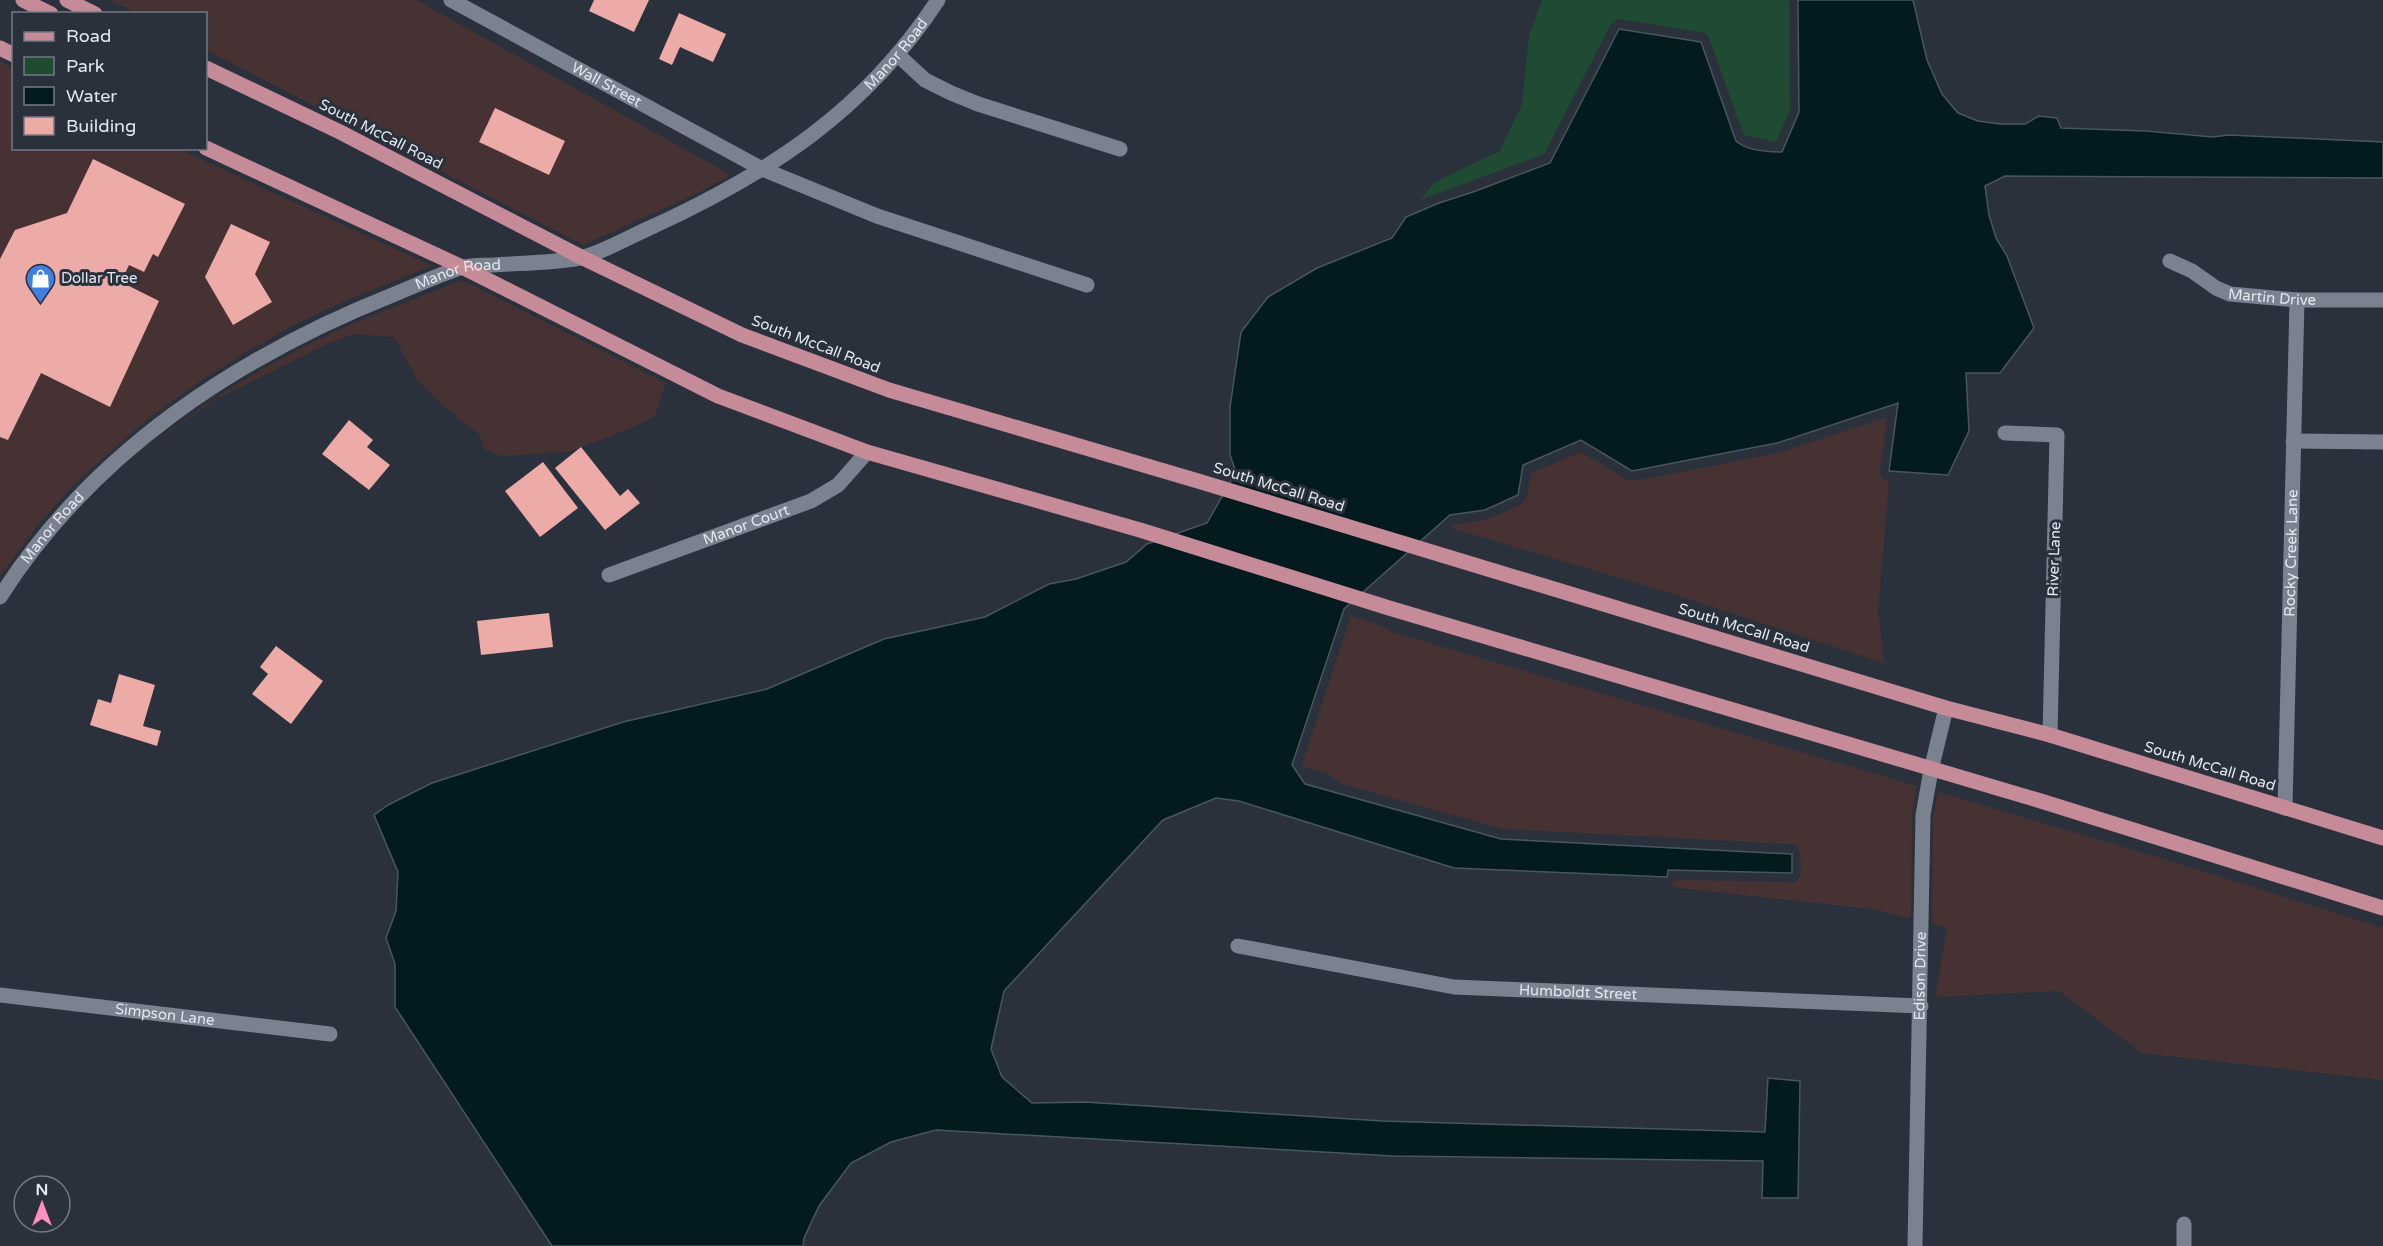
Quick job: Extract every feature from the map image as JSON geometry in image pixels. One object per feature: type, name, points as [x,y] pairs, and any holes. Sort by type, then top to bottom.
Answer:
[{"type":"main road","points":[[23,0],[47,12]]},
{"type":"main road","points":[[66,0],[91,12]]},
{"type":"main road","name":"South McCall Road","points":[[207,68],[340,132],[583,258],[742,336],[889,390],[1198,481],[1946,708],[2050,735],[2383,838]]},
{"type":"main road","points":[[207,148],[462,267],[718,396],[867,452],[1140,530],[1389,608],[2044,802],[2383,908]]},
{"type":"street","name":"Wall Street","points":[[451,0],[762,169],[877,216],[1087,285]]},
{"type":"street","name":"Manor Road","points":[[0,597],[45,533],[85,489],[150,430],[248,364],[352,311],[462,267],[583,258],[702,204],[810,138],[841,113],[898,55],[938,0]]},
{"type":"street","points":[[898,55],[925,80],[951,93],[978,104],[1120,149]]},
{"type":"street","name":"Martin Drive","points":[[2170,261],[2230,294],[2297,300],[2383,300]]},
{"type":"street","name":"Rocky Creek Lane","points":[[2285,808],[2297,300]]},
{"type":"street","name":"River Lane","points":[[2005,433],[2057,435],[2050,735]]},
{"type":"street","points":[[2293,441],[2383,442]]},
{"type":"street","name":"Manor Court","points":[[609,575],[812,501],[838,485],[867,452]]},
{"type":"street","name":"Edison Drive","points":[[1915,1246],[1923,815],[1946,708]]},
{"type":"street","name":"Humboldt Street","points":[[1238,946],[1454,987],[1921,1006]]},
{"type":"street","name":"Simpson Lane","points":[[0,995],[330,1034]]},
{"type":"street","points":[[2184,1224],[2184,1246]]},
{"type":"shaded area","points":[[109,0],[416,0],[731,175],[698,193],[583,245],[207,51],[207,12],[135,12]]},
{"type":"shaded area","points":[[0,61],[12,67],[12,150],[181,150],[432,266],[349,299],[294,325],[193,386],[145,421],[77,481],[38,525],[0,576]]},
{"type":"shaded area","points":[[462,280],[666,383],[654,417],[569,452],[501,456],[484,449],[480,435],[446,408],[418,381],[394,337],[353,334],[325,345],[213,401],[137,457],[203,406],[252,375],[303,347],[356,322]]},
{"type":"shaded area","points":[[1887,417],[1880,473],[1883,479],[1889,482],[1878,610],[1884,663],[1660,590],[1451,528],[1454,525],[1488,519],[1522,504],[1527,497],[1531,473],[1581,452],[1628,480],[1634,481],[1778,453]]},
{"type":"shaded area","points":[[1351,616],[1390,629],[1389,631],[1917,786],[1912,815],[1911,919],[1872,909],[1669,887],[1676,880],[1795,882],[1801,876],[1800,851],[1792,844],[1503,829],[1342,784],[1326,772],[1305,768],[1302,764]]},
{"type":"shaded area","points":[[1938,792],[2164,859],[2383,928],[2383,1080],[2142,1053],[2059,991],[1935,997],[1947,928],[1932,924],[1933,816]]},
{"type":"green space","points":[[1542,0],[1789,0],[1790,110],[1776,142],[1744,135],[1708,35],[1702,32],[1617,19],[1611,24],[1544,154],[1420,200],[1435,182],[1500,151],[1522,104],[1529,36]]},
{"type":"water","points":[[1798,0],[1913,0],[1927,60],[1942,94],[1958,113],[1978,121],[2025,124],[2039,116],[2057,118],[2061,128],[2146,131],[2213,137],[2229,135],[2383,142],[2383,178],[2005,176],[1985,186],[1989,215],[1996,238],[2007,256],[2034,328],[2000,373],[1966,373],[1969,431],[1948,475],[1889,471],[1898,403],[1777,443],[1632,471],[1581,440],[1523,465],[1518,495],[1485,510],[1450,515],[1344,609],[1292,765],[1305,784],[1501,839],[1792,854],[1792,873],[1668,870],[1667,877],[1454,868],[1239,801],[1216,798],[1163,820],[1004,991],[991,1049],[1002,1077],[1032,1103],[1085,1102],[1382,1121],[1765,1132],[1768,1078],[1800,1081],[1798,1198],[1762,1198],[1763,1161],[1393,1156],[936,1130],[891,1142],[851,1163],[819,1206],[804,1238],[803,1246],[552,1246],[395,1007],[395,964],[386,938],[396,911],[398,872],[374,815],[388,805],[432,783],[623,722],[767,689],[884,639],[985,617],[1049,584],[1076,579],[1126,562],[1147,544],[1207,523],[1236,472],[1230,455],[1230,407],[1241,332],[1268,297],[1317,268],[1392,238],[1406,217],[1550,163],[1619,29],[1701,42],[1736,141],[1752,149],[1782,152],[1799,112]]},
{"type":"building","points":[[594,0],[649,0],[634,32],[589,11]]},
{"type":"building","points":[[679,13],[726,34],[713,62],[680,47],[672,65],[659,59]]},
{"type":"building","points":[[495,108],[565,141],[549,175],[479,142]]},
{"type":"building","points":[[93,159],[185,204],[158,257],[153,254],[144,272],[129,265],[121,282],[159,301],[110,407],[41,373],[8,440],[0,437],[0,259],[15,230],[67,213]]},
{"type":"building","points":[[231,224],[270,242],[255,274],[272,302],[233,325],[205,277]]},
{"type":"building","points":[[349,420],[373,440],[367,447],[390,465],[369,490],[322,454]]},
{"type":"building","points":[[581,447],[620,496],[628,489],[640,503],[605,530],[555,468]]},
{"type":"building","points":[[543,462],[578,508],[540,537],[505,491]]},
{"type":"building","points":[[549,613],[553,647],[481,655],[477,621]]},
{"type":"building","points":[[276,646],[323,681],[291,724],[252,694],[268,674],[260,667]]},
{"type":"building","points":[[119,674],[155,685],[143,726],[161,731],[157,746],[90,725],[98,699],[111,703]]},
{"type":"place","name":"Dollar Tree","points":[[40,304]]}]
